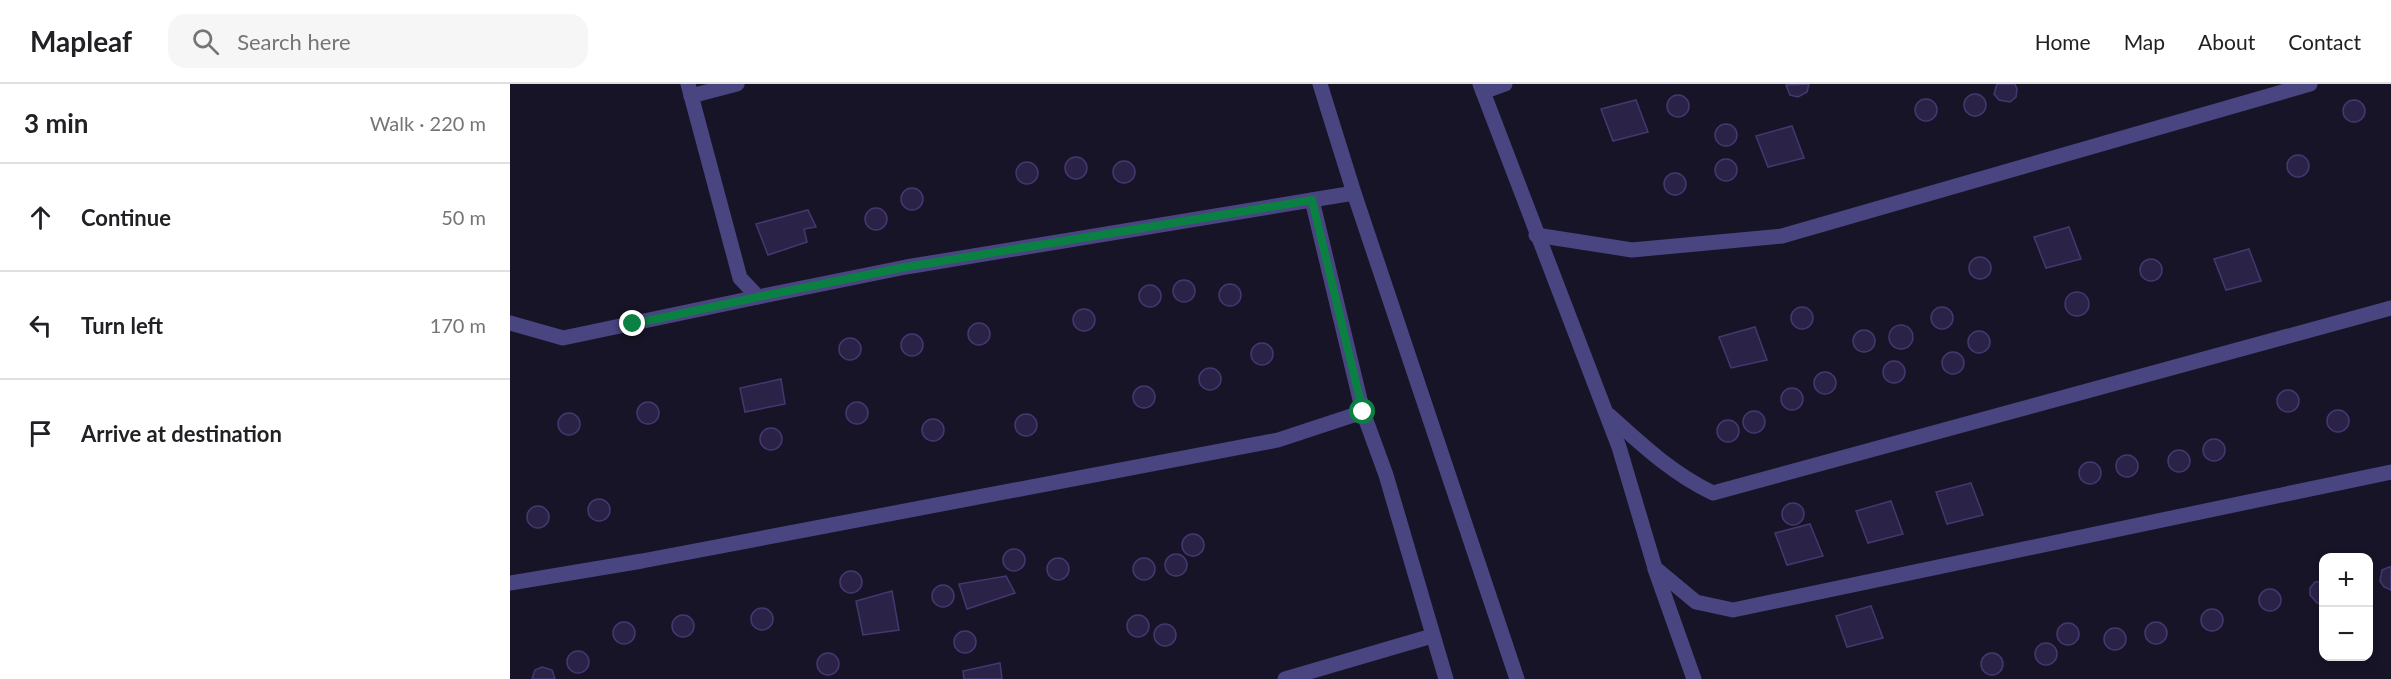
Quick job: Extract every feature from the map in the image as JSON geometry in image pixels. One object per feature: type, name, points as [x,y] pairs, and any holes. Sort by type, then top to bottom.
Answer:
[{"type":"street","points":[[736,84],[690,90],[740,278],[758,297]]},
{"type":"street","points":[[1320,84],[1354,193],[1517,679]]},
{"type":"street","points":[[1505,84],[1481,88],[1619,447],[1655,568],[1694,679]]},
{"type":"street","points":[[1536,235],[1632,250],[1782,236],[2310,84]]},
{"type":"street","points":[[510,323],[562,338],[906,267],[1354,193]]},
{"type":"street","points":[[1312,200],[1363,412],[1386,475],[1446,679]]},
{"type":"street","points":[[1605,413],[1662,462],[1687,480],[1713,493],[2391,308]]},
{"type":"street","points":[[510,583],[654,559],[1278,440],[1363,412]]},
{"type":"street","points":[[1655,568],[1696,602],[1733,610],[2391,472]]},
{"type":"street","points":[[1285,679],[1432,636]]},
{"type":"building","points":[[1809,84],[1807,92],[1798,97],[1790,95],[1786,85]]},
{"type":"building","points":[[1997,84],[2015,84],[2016,97],[2010,102],[1999,100],[1994,94]]},
{"type":"building","points":[[1971,94],[1979,94],[1986,101],[1986,109],[1979,116],[1971,116],[1964,109],[1964,101]]},
{"type":"building","points":[[1674,95],[1682,95],[1689,102],[1689,110],[1682,117],[1674,117],[1667,110],[1667,102]]},
{"type":"building","points":[[1922,99],[1930,99],[1937,106],[1937,114],[1930,121],[1922,121],[1915,114],[1915,106]]},
{"type":"building","points":[[1636,100],[1648,132],[1613,141],[1601,109]]},
{"type":"building","points":[[2350,100],[2358,100],[2365,107],[2365,115],[2358,122],[2350,122],[2343,115],[2343,107]]},
{"type":"building","points":[[1722,124],[1730,124],[1737,131],[1737,139],[1730,146],[1722,146],[1715,139],[1715,131]]},
{"type":"building","points":[[1792,126],[1804,158],[1768,167],[1756,136]]},
{"type":"building","points":[[2294,155],[2302,155],[2309,162],[2309,170],[2302,177],[2294,177],[2287,170],[2287,162]]},
{"type":"building","points":[[1072,157],[1080,157],[1087,164],[1087,172],[1080,179],[1072,179],[1065,172],[1065,164]]},
{"type":"building","points":[[1722,159],[1730,159],[1737,166],[1737,174],[1730,181],[1722,181],[1715,174],[1715,166]]},
{"type":"building","points":[[1120,161],[1128,161],[1135,168],[1135,176],[1128,183],[1120,183],[1113,176],[1113,168]]},
{"type":"building","points":[[1023,162],[1031,162],[1038,169],[1038,177],[1031,184],[1023,184],[1016,177],[1016,169]]},
{"type":"building","points":[[1671,173],[1679,173],[1686,180],[1686,188],[1679,195],[1671,195],[1664,188],[1664,180]]},
{"type":"building","points":[[908,188],[916,188],[923,195],[923,203],[916,210],[908,210],[901,203],[901,195]]},
{"type":"building","points":[[872,208],[880,208],[887,215],[887,223],[880,230],[872,230],[865,223],[865,215]]},
{"type":"building","points":[[808,210],[816,227],[804,229],[807,242],[768,255],[756,224]]},
{"type":"building","points":[[2069,227],[2081,259],[2046,268],[2034,237]]},
{"type":"building","points":[[2249,249],[2261,281],[2226,290],[2214,259]]},
{"type":"building","points":[[1976,257],[1984,257],[1991,264],[1991,272],[1984,279],[1976,279],[1969,272],[1969,264]]},
{"type":"building","points":[[2147,259],[2155,259],[2162,266],[2162,274],[2155,281],[2147,281],[2140,274],[2140,266]]},
{"type":"building","points":[[1180,280],[1188,280],[1195,287],[1195,295],[1188,302],[1180,302],[1173,295],[1173,287]]},
{"type":"building","points":[[1226,284],[1234,284],[1241,291],[1241,299],[1234,306],[1226,306],[1219,299],[1219,291]]},
{"type":"building","points":[[1146,285],[1154,285],[1161,292],[1161,300],[1154,307],[1146,307],[1139,300],[1139,292]]},
{"type":"building","points":[[2077,292],[2085,296],[2089,304],[2085,312],[2077,316],[2069,312],[2065,304],[2069,296]]},
{"type":"building","points":[[1798,307],[1806,307],[1813,314],[1813,322],[1806,329],[1798,329],[1791,322],[1791,314]]},
{"type":"building","points":[[1938,307],[1946,307],[1953,314],[1953,322],[1946,329],[1938,329],[1931,322],[1931,314]]},
{"type":"building","points":[[1080,309],[1088,309],[1095,316],[1095,324],[1088,331],[1080,331],[1073,324],[1073,316]]},
{"type":"building","points":[[975,323],[983,323],[990,330],[990,338],[983,345],[975,345],[968,338],[968,330]]},
{"type":"building","points":[[1901,325],[1909,329],[1913,337],[1909,345],[1901,349],[1893,345],[1889,337],[1893,329]]},
{"type":"building","points":[[1755,327],[1767,360],[1731,368],[1719,337]]},
{"type":"building","points":[[1860,330],[1868,330],[1875,337],[1875,345],[1868,352],[1860,352],[1853,345],[1853,337]]},
{"type":"building","points":[[1975,331],[1983,331],[1990,338],[1990,346],[1983,353],[1975,353],[1968,346],[1968,338]]},
{"type":"building","points":[[908,334],[916,334],[923,341],[923,349],[916,356],[908,356],[901,349],[901,341]]},
{"type":"building","points":[[846,338],[854,338],[861,345],[861,353],[854,360],[846,360],[839,353],[839,345]]},
{"type":"building","points":[[1258,343],[1266,343],[1273,350],[1273,358],[1266,365],[1258,365],[1251,358],[1251,350]]},
{"type":"building","points":[[1949,352],[1957,352],[1964,359],[1964,367],[1957,374],[1949,374],[1942,367],[1942,359]]},
{"type":"building","points":[[1890,361],[1898,361],[1905,368],[1905,376],[1898,383],[1890,383],[1883,376],[1883,368]]},
{"type":"building","points":[[1206,368],[1214,368],[1221,375],[1221,383],[1214,390],[1206,390],[1199,383],[1199,375]]},
{"type":"building","points":[[1821,372],[1829,372],[1836,379],[1836,387],[1829,394],[1821,394],[1814,387],[1814,379]]},
{"type":"building","points":[[781,379],[785,404],[745,412],[740,388]]},
{"type":"building","points":[[1140,386],[1148,386],[1155,393],[1155,401],[1148,408],[1140,408],[1133,401],[1133,393]]},
{"type":"building","points":[[1788,388],[1796,388],[1803,395],[1803,403],[1796,410],[1788,410],[1781,403],[1781,395]]},
{"type":"building","points":[[2284,390],[2292,390],[2299,397],[2299,405],[2292,412],[2284,412],[2277,405],[2277,397]]},
{"type":"building","points":[[644,402],[652,402],[659,409],[659,417],[652,424],[644,424],[637,417],[637,409]]},
{"type":"building","points":[[853,402],[861,402],[868,409],[868,417],[861,424],[853,424],[846,417],[846,409]]},
{"type":"building","points":[[2334,410],[2342,410],[2349,417],[2349,425],[2342,432],[2334,432],[2327,425],[2327,417]]},
{"type":"building","points":[[1750,411],[1758,411],[1765,418],[1765,426],[1758,433],[1750,433],[1743,426],[1743,418]]},
{"type":"building","points":[[565,413],[573,413],[580,420],[580,428],[573,435],[565,435],[558,428],[558,420]]},
{"type":"building","points":[[1022,414],[1030,414],[1037,421],[1037,429],[1030,436],[1022,436],[1015,429],[1015,421]]},
{"type":"building","points":[[929,419],[937,419],[944,426],[944,434],[937,441],[929,441],[922,434],[922,426]]},
{"type":"building","points":[[1724,420],[1732,420],[1739,427],[1739,435],[1732,442],[1724,442],[1717,435],[1717,427]]},
{"type":"building","points":[[767,428],[775,428],[782,435],[782,443],[775,450],[767,450],[760,443],[760,435]]},
{"type":"building","points":[[2210,439],[2218,439],[2225,446],[2225,454],[2218,461],[2210,461],[2203,454],[2203,446]]},
{"type":"building","points":[[2175,450],[2183,450],[2190,457],[2190,465],[2183,472],[2175,472],[2168,465],[2168,457]]},
{"type":"building","points":[[2123,455],[2131,455],[2138,462],[2138,470],[2131,477],[2123,477],[2116,470],[2116,462]]},
{"type":"building","points":[[2086,462],[2094,462],[2101,469],[2101,477],[2094,484],[2086,484],[2079,477],[2079,469]]},
{"type":"building","points":[[1971,483],[1983,515],[1947,524],[1936,492]]},
{"type":"building","points":[[595,499],[603,499],[610,506],[610,514],[603,521],[595,521],[588,514],[588,506]]},
{"type":"building","points":[[1891,501],[1903,534],[1868,543],[1856,511]]},
{"type":"building","points":[[1789,503],[1797,503],[1804,510],[1804,518],[1797,525],[1789,525],[1782,518],[1782,510]]},
{"type":"building","points":[[534,506],[542,506],[549,513],[549,521],[542,528],[534,528],[527,521],[527,513]]},
{"type":"building","points":[[1810,524],[1823,556],[1787,565],[1775,533]]},
{"type":"building","points":[[1189,534],[1197,534],[1204,541],[1204,549],[1197,556],[1189,556],[1182,549],[1182,541]]},
{"type":"building","points":[[1010,549],[1018,549],[1025,556],[1025,564],[1018,571],[1010,571],[1003,564],[1003,556]]},
{"type":"building","points":[[1172,554],[1180,554],[1187,561],[1187,569],[1180,576],[1172,576],[1165,569],[1165,561]]},
{"type":"building","points":[[1054,558],[1062,558],[1069,565],[1069,573],[1062,580],[1054,580],[1047,573],[1047,565]]},
{"type":"building","points":[[1140,558],[1148,558],[1155,565],[1155,573],[1148,580],[1140,580],[1133,573],[1133,565]]},
{"type":"building","points":[[2391,567],[2391,590],[2384,587],[2380,581],[2382,570]]},
{"type":"building","points":[[847,571],[855,571],[862,578],[862,586],[855,593],[847,593],[840,586],[840,578]]},
{"type":"building","points":[[1006,576],[1015,593],[967,609],[959,584]]},
{"type":"building","points":[[2315,582],[2319,582],[2319,603],[2310,595],[2310,588]]},
{"type":"building","points":[[939,585],[947,585],[954,592],[954,600],[947,607],[939,607],[932,600],[932,592]]},
{"type":"building","points":[[2266,589],[2274,589],[2281,596],[2281,604],[2274,611],[2266,611],[2259,604],[2259,596]]},
{"type":"building","points":[[892,591],[899,630],[863,635],[856,601]]},
{"type":"building","points":[[1871,606],[1883,638],[1847,647],[1836,616]]},
{"type":"building","points":[[758,608],[766,608],[773,615],[773,623],[766,630],[758,630],[751,623],[751,615]]},
{"type":"building","points":[[2208,609],[2216,609],[2223,616],[2223,624],[2216,631],[2208,631],[2201,624],[2201,616]]},
{"type":"building","points":[[679,615],[687,615],[694,622],[694,630],[687,637],[679,637],[672,630],[672,622]]},
{"type":"building","points":[[1134,615],[1142,615],[1149,622],[1149,630],[1142,637],[1134,637],[1127,630],[1127,622]]},
{"type":"building","points":[[620,622],[628,622],[635,629],[635,637],[628,644],[620,644],[613,637],[613,629]]},
{"type":"building","points":[[2152,622],[2160,622],[2167,629],[2167,637],[2160,644],[2152,644],[2145,637],[2145,629]]},
{"type":"building","points":[[2064,623],[2072,623],[2079,630],[2079,638],[2072,645],[2064,645],[2057,638],[2057,630]]},
{"type":"building","points":[[1161,624],[1169,624],[1176,631],[1176,639],[1169,646],[1161,646],[1154,639],[1154,631]]},
{"type":"building","points":[[2111,628],[2119,628],[2126,635],[2126,643],[2119,650],[2111,650],[2104,643],[2104,635]]},
{"type":"building","points":[[961,631],[969,631],[976,638],[976,646],[969,653],[961,653],[954,646],[954,638]]},
{"type":"building","points":[[2042,643],[2050,643],[2057,650],[2057,658],[2050,665],[2042,665],[2035,658],[2035,650]]},
{"type":"building","points":[[574,651],[582,651],[589,658],[589,666],[582,673],[574,673],[567,666],[567,658]]},
{"type":"building","points":[[824,653],[832,653],[839,660],[839,668],[832,675],[824,675],[817,668],[817,660]]},
{"type":"building","points":[[1988,653],[1996,653],[2003,660],[2003,668],[1996,675],[1988,675],[1981,668],[1981,660]]},
{"type":"building","points":[[1000,663],[1002,679],[964,679],[963,671]]},
{"type":"building","points":[[542,667],[552,670],[555,679],[532,679],[535,670]]},
{"type":"route","points":[[633,324],[906,267],[1312,200],[1363,412]]}]
